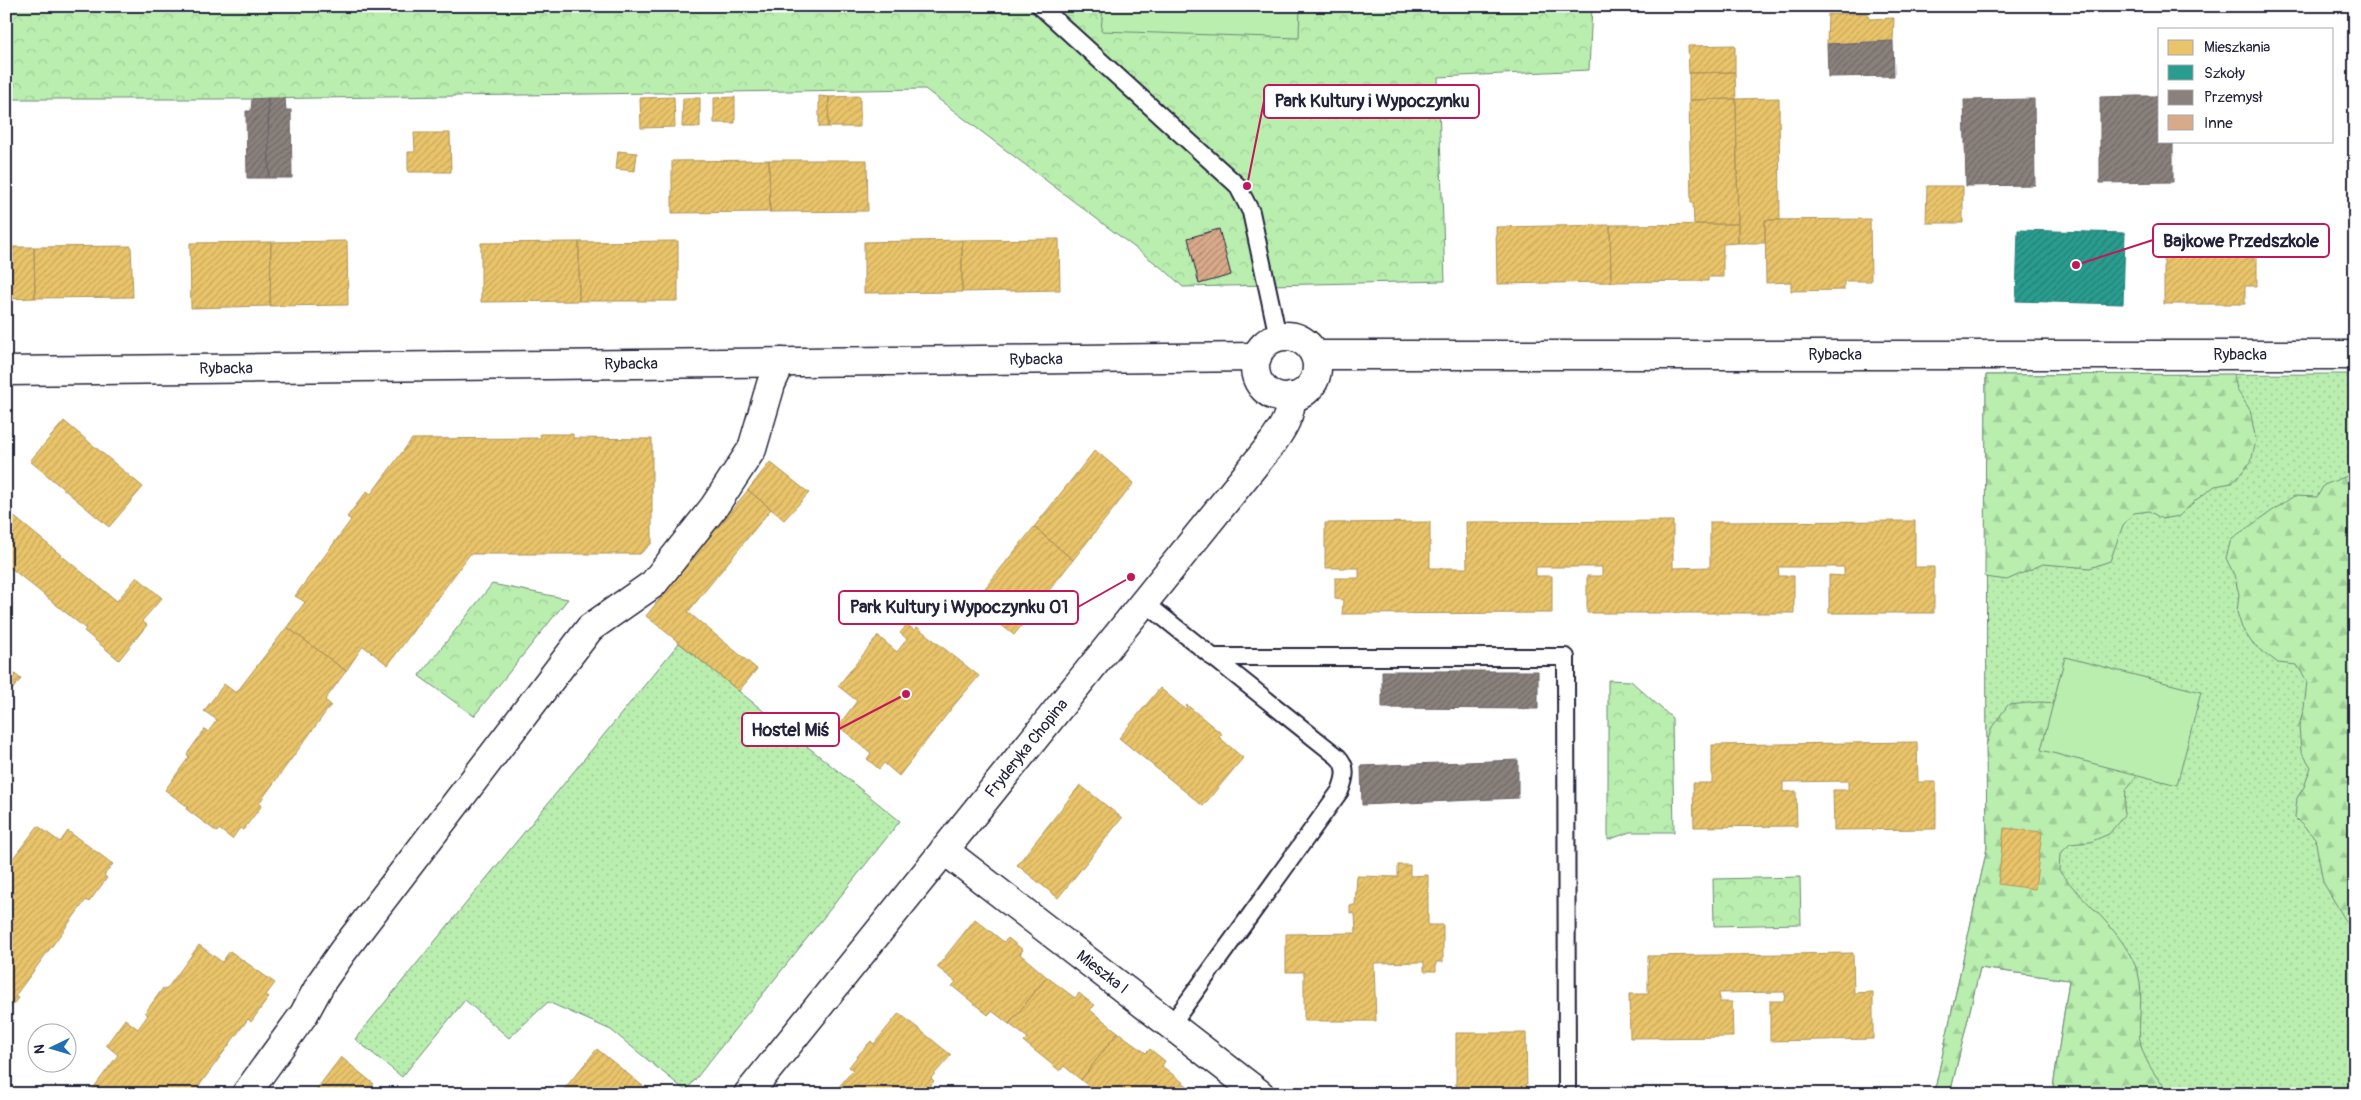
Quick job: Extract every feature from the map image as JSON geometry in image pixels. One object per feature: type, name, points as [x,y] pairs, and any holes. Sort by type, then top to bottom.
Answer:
[{"type":"street","points":[[1293,336],[1302,340],[1315,355],[1316,374],[1313,383],[1306,391],[1291,398],[1276,397],[1266,392],[1259,383],[1255,373],[1256,357],[1265,343],[1278,337],[1293,336]]},
{"type":"street","name":"Rybacka","points":[[1315,355],[2355,355]]},
{"type":"street","name":"Rybacka","points":[[6,371],[1256,357]]},
{"type":"street","points":[[246,1094],[304,1014],[322,981],[343,952],[590,628],[653,584],[714,507],[752,449],[771,384],[781,362]]},
{"type":"street","name":"Fryderyka Chopina","points":[[748,1094],[1273,442],[1286,422],[1291,398]]},
{"type":"street","name":"Mieszka I","points":[[944,850],[1260,1094]]},
{"type":"lane","points":[[1040,6],[1192,142],[1243,192],[1252,212],[1278,337]]},
{"type":"lane","points":[[1144,602],[1343,762],[1344,782],[1340,791],[1171,1025]]},
{"type":"lane","points":[[1212,657],[1566,657],[1568,1094]]},
{"type":"green space","points":[[6,6],[1592,6],[1589,70],[1438,77],[1445,281],[1183,287],[1167,272],[925,89],[252,99],[6,99]]},
{"type":"green space","points":[[1103,6],[1300,6],[1299,38],[1101,31]]},
{"type":"green space","points":[[2234,374],[2237,390],[2250,410],[2256,441],[2251,462],[2232,483],[2215,486],[2179,516],[2162,519],[2149,511],[2134,513],[2123,525],[2110,561],[2090,568],[2043,564],[2007,580],[1985,577],[1986,375]]},
{"type":"green space","points":[[2355,374],[2355,1094],[2052,1094],[2069,980],[1980,968],[1950,1094],[1934,1094],[1987,848],[1986,375]]},
{"type":"green space","points":[[2355,473],[2355,918],[2350,928],[2323,882],[2315,838],[2295,818],[2297,798],[2304,787],[2311,767],[2301,751],[2299,726],[2304,708],[2307,681],[2297,665],[2278,663],[2252,643],[2242,628],[2237,612],[2239,594],[2234,575],[2226,558],[2231,539],[2294,496],[2317,497],[2324,485]]},
{"type":"green space","points":[[492,584],[568,599],[474,716],[419,676]]},
{"type":"green space","points":[[679,643],[900,821],[686,1091],[611,1030],[548,1002],[509,1038],[465,1000],[402,1077],[355,1039]]},
{"type":"green space","points":[[2065,657],[2201,692],[2177,785],[2041,750]]},
{"type":"green space","points":[[1608,680],[1631,681],[1672,718],[1674,832],[1630,832],[1608,840]]},
{"type":"green space","points":[[2038,702],[2063,703],[2140,771],[2126,790],[2124,815],[2109,834],[2090,842],[2070,844],[2060,854],[2059,871],[2114,931],[2132,958],[2138,973],[2141,991],[2139,1029],[2141,1046],[2153,1072],[2171,1094],[2052,1094],[2069,980],[1980,968],[1950,1094],[1934,1094],[1987,848],[1986,746],[1992,727],[2008,705]]},
{"type":"green space","points":[[1800,877],[1801,924],[1714,926],[1713,879]]},
{"type":"building: Mieszkania","points":[[1868,13],[1869,19],[1894,18],[1893,41],[1827,44],[1828,14]]},
{"type":"building: Mieszkania","points":[[1735,45],[1735,72],[1689,73],[1688,46]]},
{"type":"building: Mieszkania","points":[[1735,72],[1736,99],[1689,100],[1689,73]]},
{"type":"building: Mieszkania","points":[[819,96],[829,97],[828,127],[819,127]]},
{"type":"building: Mieszkania","points":[[860,96],[860,127],[828,127],[829,97]]},
{"type":"building: Mieszkania","points":[[674,97],[675,127],[641,128],[640,98]]},
{"type":"building: Mieszkania","points":[[735,97],[735,123],[714,123],[714,98]]},
{"type":"building: Mieszkania","points":[[683,98],[700,98],[700,127],[682,127]]},
{"type":"building: Mieszkania","points":[[1779,98],[1780,220],[1765,220],[1765,243],[1738,243],[1736,99]]},
{"type":"building: Mieszkania","points":[[1736,99],[1738,224],[1694,224],[1693,203],[1691,203],[1689,100]]},
{"type":"building: Mieszkania","points":[[414,133],[450,133],[451,172],[408,172],[408,152],[415,152]]},
{"type":"building: Mieszkania","points":[[618,151],[637,153],[635,171],[616,169]]},
{"type":"building: Mieszkania","points":[[769,160],[867,160],[868,211],[770,212]]},
{"type":"building: Mieszkania","points":[[769,160],[770,212],[672,213],[672,161]]},
{"type":"building: Mieszkania","points":[[1927,186],[1963,186],[1963,223],[1926,223]]},
{"type":"building: Mieszkania","points":[[1870,219],[1871,281],[1844,281],[1844,290],[1791,291],[1791,282],[1766,283],[1765,220]]},
{"type":"building: Mieszkania","points":[[1738,224],[1738,243],[1723,244],[1723,277],[1708,277],[1708,281],[1611,282],[1610,225]]},
{"type":"building: Mieszkania","points":[[1610,225],[1611,282],[1497,284],[1496,227]]},
{"type":"building: Mieszkania","points":[[2210,225],[2216,225],[2221,229],[2221,239],[2245,239],[2245,258],[2257,258],[2257,286],[2245,286],[2245,304],[2164,304],[2164,239],[2204,239],[2205,230]]},
{"type":"building: Mieszkania","points":[[1059,239],[1060,290],[962,292],[962,240]]},
{"type":"building: Mieszkania","points":[[962,240],[962,292],[864,293],[864,242]]},
{"type":"building: Mieszkania","points":[[347,241],[348,305],[270,306],[271,242]]},
{"type":"building: Mieszkania","points":[[678,241],[678,301],[579,301],[579,242]]},
{"type":"building: Mieszkania","points":[[271,242],[270,306],[191,308],[190,243]]},
{"type":"building: Mieszkania","points":[[579,242],[579,301],[481,302],[481,243]]},
{"type":"building: Mieszkania","points":[[131,246],[133,297],[35,298],[34,247]]},
{"type":"building: Mieszkania","points":[[6,247],[34,247],[35,298],[6,299]]},
{"type":"building: Mieszkania","points":[[64,421],[143,487],[109,527],[30,461]]},
{"type":"building: Mieszkania","points":[[540,434],[573,434],[573,438],[652,439],[652,543],[640,554],[470,554],[388,665],[363,646],[346,671],[287,627],[305,602],[295,596],[351,520],[347,517],[367,491],[371,494],[412,439],[541,438]]},
{"type":"building: Mieszkania","points":[[1095,450],[1134,483],[1073,560],[1034,527]]},
{"type":"building: Mieszkania","points":[[770,462],[809,493],[784,520],[748,490]]},
{"type":"building: Mieszkania","points":[[748,490],[771,509],[688,612],[757,669],[739,691],[646,616]]},
{"type":"building: Mieszkania","points":[[6,510],[117,601],[137,577],[162,598],[142,621],[147,625],[119,660],[84,631],[86,629],[6,564]]},
{"type":"building: Mieszkania","points":[[1673,521],[1673,568],[1710,567],[1710,522],[1915,521],[1915,567],[1934,567],[1934,613],[1829,613],[1829,575],[1844,576],[1844,567],[1778,567],[1779,576],[1794,576],[1794,613],[1587,613],[1587,576],[1602,576],[1602,567],[1536,567],[1536,576],[1552,576],[1552,613],[1342,614],[1343,600],[1335,599],[1335,578],[1359,578],[1359,568],[1325,568],[1325,523],[1430,522],[1430,568],[1467,568],[1466,522]]},
{"type":"building: Mieszkania","points":[[1034,527],[1073,560],[1014,635],[973,603]]},
{"type":"building: Mieszkania","points":[[907,625],[914,630],[917,627],[979,676],[899,776],[884,763],[879,769],[867,759],[871,753],[838,726],[857,701],[838,686],[878,636],[897,652],[907,639],[900,633]]},
{"type":"building: Mieszkania","points":[[287,627],[346,671],[325,700],[331,705],[259,803],[262,805],[260,808],[243,830],[240,828],[232,839],[219,829],[217,832],[186,809],[188,807],[165,790],[189,757],[187,754],[205,729],[208,732],[217,720],[204,711],[224,684],[236,693]]},
{"type":"building: Mieszkania","points":[[6,667],[21,679],[6,697]]},
{"type":"building: Mieszkania","points":[[1160,688],[1185,709],[1187,705],[1222,734],[1219,737],[1243,758],[1203,806],[1119,738]]},
{"type":"building: Mieszkania","points":[[1917,742],[1918,782],[1936,782],[1936,829],[1834,830],[1833,790],[1848,790],[1848,781],[1783,782],[1783,792],[1796,791],[1797,826],[1694,827],[1693,783],[1712,783],[1712,745]]},
{"type":"building: Mieszkania","points":[[1080,785],[1122,818],[1058,898],[1017,865]]},
{"type":"building: Mieszkania","points":[[38,826],[60,842],[68,831],[113,864],[104,875],[107,878],[89,902],[86,900],[15,996],[18,998],[6,1014],[6,867]]},
{"type":"building: Mieszkania","points":[[2004,828],[2042,832],[2035,889],[1998,884]]},
{"type":"building: Mieszkania","points":[[1398,865],[1410,865],[1410,876],[1428,875],[1428,925],[1443,925],[1443,962],[1436,962],[1436,971],[1424,971],[1424,962],[1374,963],[1376,1021],[1304,1021],[1304,972],[1286,972],[1286,934],[1356,933],[1355,914],[1350,913],[1350,905],[1355,905],[1357,876],[1398,877]]},
{"type":"building: Mieszkania","points":[[975,919],[1004,942],[1008,938],[1023,950],[1020,954],[1047,977],[1009,1024],[992,1011],[988,1015],[952,986],[956,982],[937,967]]},
{"type":"building: Mieszkania","points":[[199,945],[222,962],[230,951],[275,983],[266,995],[269,997],[251,1022],[248,1019],[193,1094],[89,1094],[118,1055],[106,1045],[125,1019],[138,1029],[148,1015],[145,1013],[163,988],[166,990]]},
{"type":"building: Mieszkania","points":[[1853,953],[1854,993],[1873,992],[1873,1039],[1770,1041],[1770,1001],[1784,1001],[1785,992],[1719,993],[1720,1002],[1732,1002],[1733,1037],[1630,1038],[1629,994],[1648,994],[1648,956]]},
{"type":"building: Mieszkania","points":[[1047,977],[1075,998],[1079,993],[1095,1005],[1090,1010],[1118,1032],[1081,1080],[1064,1066],[1060,1071],[1024,1042],[1028,1038],[1009,1024]]},
{"type":"building: Mieszkania","points":[[899,1013],[951,1055],[931,1078],[934,1081],[924,1094],[833,1094],[853,1070],[849,1067],[860,1053],[871,1041],[874,1044]]},
{"type":"building: Mieszkania","points":[[1118,1032],[1146,1053],[1150,1049],[1165,1061],[1162,1066],[1190,1088],[1185,1094],[1098,1094],[1081,1080]]},
{"type":"building: Mieszkania","points":[[1456,1033],[1526,1033],[1527,1094],[1456,1094]]},
{"type":"building: Mieszkania","points":[[597,1049],[649,1091],[647,1094],[560,1094]]},
{"type":"building: Mieszkania","points":[[341,1057],[374,1084],[366,1094],[313,1094]]},
{"type":"building: Szkoły","points":[[2018,230],[2125,233],[2123,304],[2016,301]]},
{"type":"building: Przemysł","points":[[1893,41],[1894,76],[1828,77],[1827,44]]},
{"type":"building: Przemysł","points":[[2158,96],[2158,142],[2173,142],[2173,182],[2100,183],[2100,97]]},
{"type":"building: Przemysł","points":[[268,98],[269,178],[247,178],[246,111],[251,111],[252,99]]},
{"type":"building: Przemysł","points":[[268,98],[285,98],[286,110],[291,110],[292,178],[269,178]]},
{"type":"building: Przemysł","points":[[2034,99],[2035,185],[1966,186],[1964,100]]},
{"type":"building: Przemysł","points":[[1382,671],[1538,671],[1538,709],[1382,708]]},
{"type":"building: Przemysł","points":[[1518,760],[1518,798],[1362,805],[1361,766]]},
{"type":"building: Inne","points":[[1219,229],[1231,275],[1199,284],[1188,238]]},
{"type":"place","name":"Park Kultury i Wypoczynku","points":[[1247,186]]},
{"type":"place","name":"Bajkowe Przedszkole","points":[[2076,265]]},
{"type":"place","name":"Park Kultury i Wypoczynku 01","points":[[1131,577]]},
{"type":"place","name":"Hostel Miś","points":[[906,694]]}]
